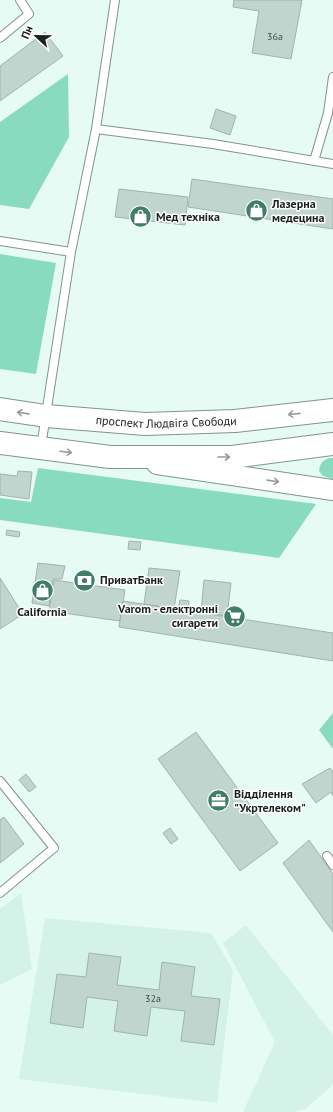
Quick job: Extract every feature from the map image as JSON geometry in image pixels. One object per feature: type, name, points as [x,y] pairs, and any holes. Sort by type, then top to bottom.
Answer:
[{"type":"main road","name":"проспект Людвіга Свободи","points":[[0,409],[46,416],[145,424],[235,421],[333,410]]},
{"type":"main road","points":[[0,443],[110,457],[232,457],[333,444]]},
{"type":"street","points":[[110,457],[333,490]]},
{"type":"lane","points":[[0,38],[29,14],[20,0]]},
{"type":"lane","points":[[41,448],[71,252],[96,129],[115,0]]},
{"type":"lane","points":[[314,161],[328,113],[333,77]]},
{"type":"lane","points":[[96,129],[213,144],[333,164]]},
{"type":"lane","points":[[0,241],[71,252]]},
{"type":"lane","points":[[0,781],[54,848],[0,893]]},
{"type":"lane","points":[[327,856],[333,865]]},
{"type":"shaded area","points":[[21,893],[32,969],[0,985],[0,909]]},
{"type":"shaded area","points":[[45,918],[211,933],[233,970],[217,1103],[19,1079]]},
{"type":"shaded area","points":[[246,925],[333,1035],[333,1085],[305,1109],[294,1112],[243,1112],[275,1042],[223,943]]},
{"type":"green space","points":[[68,74],[69,137],[29,209],[0,205],[0,122]]},
{"type":"green space","points":[[0,254],[56,263],[36,374],[0,369]]},
{"type":"green space","points":[[329,458],[333,458],[333,479],[323,476],[319,471],[322,463]]},
{"type":"green space","points":[[38,468],[316,504],[279,558],[0,520],[0,498],[31,502]]},
{"type":"green space","points":[[333,713],[333,749],[319,730]]},
{"type":"building","points":[[234,0],[302,0],[291,59],[252,53],[259,11],[233,7]]},
{"type":"building","points":[[45,32],[63,56],[0,101],[0,66]]},
{"type":"building","points":[[216,109],[236,116],[230,135],[210,128]]},
{"type":"building","points":[[192,179],[333,199],[333,229],[188,207]]},
{"type":"building","points":[[119,189],[188,197],[185,225],[115,217]]},
{"type":"building","points":[[18,471],[32,472],[29,499],[0,495],[0,474],[17,476]]},
{"type":"building","points":[[7,530],[20,532],[19,537],[6,535]]},
{"type":"building","points":[[129,541],[141,542],[140,550],[128,549]]},
{"type":"building","name":"California","points":[[38,563],[65,566],[62,579],[53,579],[49,606],[32,603]]},
{"type":"building","points":[[149,568],[180,571],[174,609],[144,604]]},
{"type":"building","name":"ПриватБанк","points":[[76,574],[94,577],[92,585],[75,583]]},
{"type":"building","points":[[0,578],[23,614],[0,629]]},
{"type":"building","points":[[54,580],[125,590],[120,621],[49,611]]},
{"type":"building","points":[[204,580],[231,583],[227,616],[201,612]]},
{"type":"building","points":[[180,600],[189,601],[188,611],[178,609]]},
{"type":"building","points":[[123,601],[333,633],[333,661],[119,627]]},
{"type":"building","name":"Відділення \"Укртелеком\"","points":[[196,732],[278,843],[240,871],[158,759]]},
{"type":"building","points":[[330,768],[333,771],[333,796],[331,792],[316,803],[302,784]]},
{"type":"building","points":[[26,774],[36,787],[29,792],[19,780]]},
{"type":"building","points":[[4,817],[24,844],[0,863],[0,820]]},
{"type":"building","points":[[170,828],[178,839],[171,844],[163,833]]},
{"type":"building","points":[[309,840],[333,874],[333,932],[283,863]]},
{"type":"building","points":[[89,953],[121,957],[117,985],[159,990],[162,962],[195,967],[191,996],[220,999],[214,1045],[181,1041],[185,1011],[151,1007],[147,1036],[114,1031],[118,1001],[87,997],[83,1028],[50,1023],[57,974],[86,977]]},
{"type":"place","name":"Лазерна медецина","points":[[256,211]]},
{"type":"place","name":"Мед техніка","points":[[141,217]]},
{"type":"place","name":"ПриватБанк","points":[[84,580]]},
{"type":"place","name":"California","points":[[42,591]]},
{"type":"place","name":"Varom - електронні сигарети","points":[[234,616]]},
{"type":"place","name":"Відділення \"Укртелеком\"","points":[[218,801]]}]
